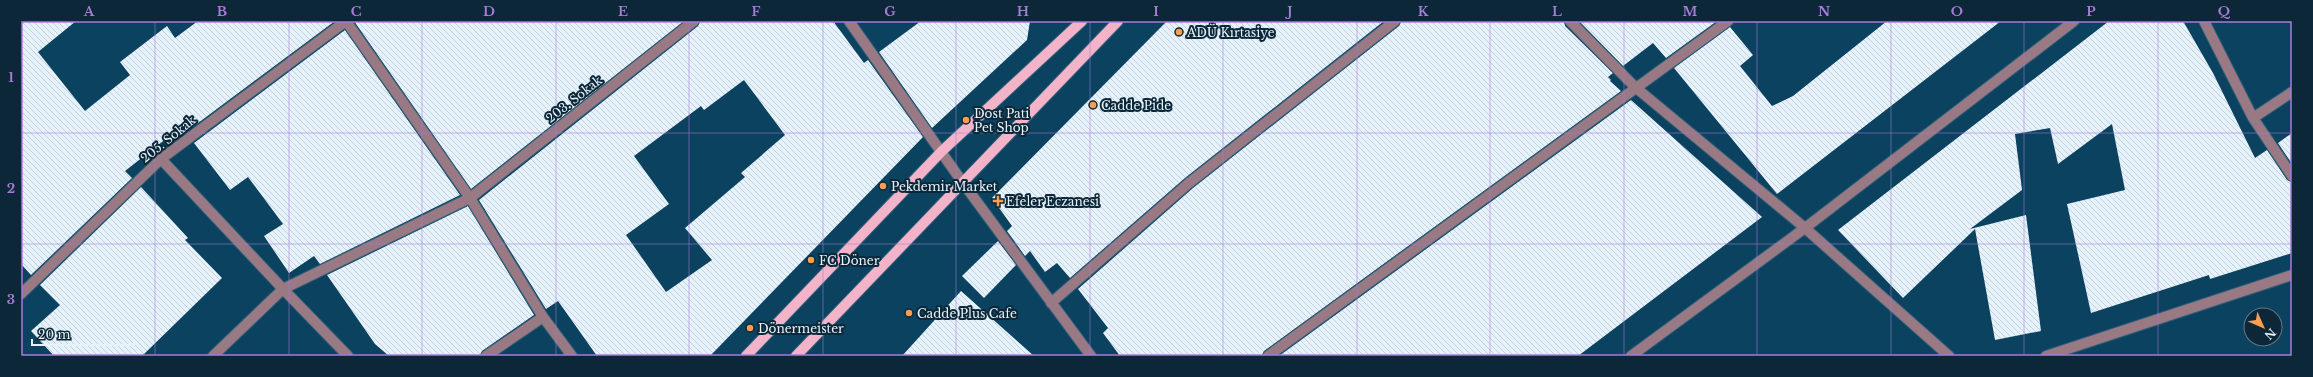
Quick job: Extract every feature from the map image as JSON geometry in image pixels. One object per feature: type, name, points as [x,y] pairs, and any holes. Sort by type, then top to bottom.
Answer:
[{"type":"main road","points":[[746,356],[942,151],[1082,21]]},
{"type":"main road","points":[[796,356],[1118,21]]},
{"type":"street","name":"205. Sokak","points":[[21,294],[161,159],[346,21]]},
{"type":"street","points":[[346,21],[470,198],[543,317],[572,356]]},
{"type":"street","name":"203. Sokak","points":[[213,356],[282,289],[470,198],[694,21]]},
{"type":"street","points":[[849,21],[942,151],[963,183],[1091,356]]},
{"type":"street","points":[[1051,303],[1189,183],[1395,21]]},
{"type":"street","points":[[1570,21],[1635,87],[1805,228],[1949,356]]},
{"type":"street","points":[[1268,356],[1635,87],[1728,21]]},
{"type":"street","points":[[1631,356],[1805,228],[2074,21]]},
{"type":"street","points":[[2204,21],[2253,118],[2292,176]]},
{"type":"street","points":[[2253,118],[2292,92]]},
{"type":"street","points":[[161,159],[282,289],[348,356]]},
{"type":"street","points":[[2046,356],[2292,275]]},
{"type":"street","points":[[486,356],[543,317]]},
{"type":"building","points":[[21,21],[76,21],[38,52],[85,111],[130,75],[120,62],[167,26],[175,38],[198,21],[335,21],[186,132],[181,127],[125,171],[132,178],[31,275],[21,264]]},
{"type":"building","points":[[354,21],[684,21],[471,189]]},
{"type":"building","points":[[700,21],[833,21],[864,63],[868,60],[923,137],[710,356],[597,356],[558,301],[546,309],[479,200],[698,26]],"holes":[[[744,80],[785,135],[741,173],[745,177],[685,228],[712,260],[666,292],[626,235],[669,204],[634,156],[701,106],[704,110]]]},
{"type":"building","points":[[921,21],[1030,21],[1027,40],[932,128],[879,52]]},
{"type":"building","points":[[1167,21],[1384,21],[1185,178],[1070,278],[1057,263],[1045,272],[1030,251],[1025,256],[1007,231],[1012,226],[992,198]]},
{"type":"building","points":[[1401,21],[1564,21],[1565,26],[1613,73],[1608,77],[1611,80],[1610,81],[1621,91],[1264,351],[1262,356],[1120,356],[1103,333],[1108,328],[1078,289],[1193,188],[1399,26]]},
{"type":"building","points":[[1579,21],[1717,21],[1666,58],[1653,43],[1623,66]]},
{"type":"building","points":[[1887,21],[2001,21],[1777,194],[1674,68],[1730,27],[1753,55],[1740,66],[1772,106],[1793,96]]},
{"type":"building","points":[[2109,21],[2183,21],[2213,73],[2255,158],[2267,150],[2287,180],[2292,182],[2292,253],[2210,279],[2209,275],[2091,313],[2067,204],[2125,190],[2112,124],[2058,164],[2050,128],[2015,134],[2022,190],[1970,229],[2026,215],[2041,331],[1995,340],[1975,229],[1903,298],[1838,230]]},
{"type":"building","points":[[345,30],[460,195],[320,264],[314,256],[289,273],[264,236],[283,224],[248,177],[230,190],[194,143]]},
{"type":"building","points":[[1631,100],[1762,217],[1578,356],[1279,356]]},
{"type":"building","points":[[2292,133],[2292,164],[2278,143]]},
{"type":"building","points":[[141,187],[188,238],[185,240],[222,278],[142,356],[54,356],[31,331],[60,305],[40,285]]},
{"type":"building","points":[[468,206],[534,315],[482,351],[480,356],[389,356],[375,344],[327,275]]},
{"type":"building","points":[[998,241],[1016,265],[984,298],[962,276]]},
{"type":"building","points":[[961,291],[1034,356],[902,356]]},
{"type":"place","name":"ADÜ Kırtasiye","points":[[1179,32]]},
{"type":"place","name":"Cadde Pide","points":[[1093,105]]},
{"type":"place","name":"Dost Pati Pet Shop","points":[[966,120]]},
{"type":"place","name":"Pekdemir Market","points":[[883,186]]},
{"type":"place","name":"Efeler Eczanesi","points":[[998,201]]},
{"type":"place","name":"FC Döner","points":[[811,260]]},
{"type":"place","name":"Cadde Plus Cafe","points":[[909,313]]},
{"type":"place","name":"Dönermeister","points":[[750,328]]}]
